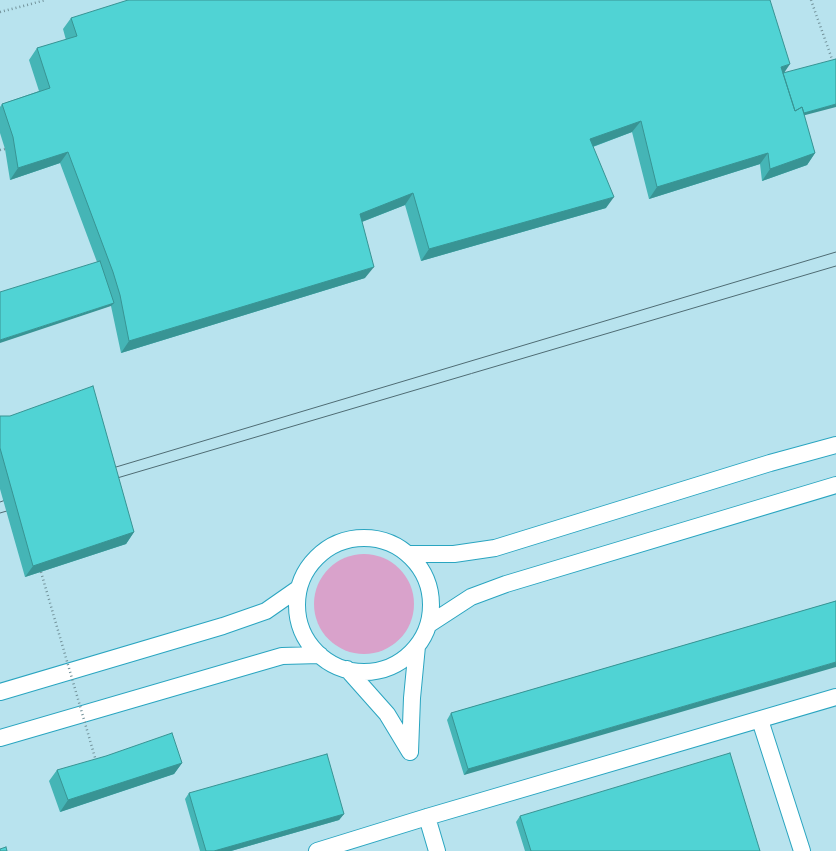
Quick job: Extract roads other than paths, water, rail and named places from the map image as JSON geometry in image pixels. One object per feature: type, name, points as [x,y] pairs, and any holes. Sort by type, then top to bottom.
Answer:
[{"type":"street","points":[[408,554],[454,554],[495,548],[770,463],[836,445]]},
{"type":"street","points":[[428,625],[471,597],[506,584],[836,485]]},
{"type":"street","points":[[354,538],[373,538],[392,544],[408,554],[421,569],[428,586],[431,606],[428,625],[417,646],[403,659],[386,668],[366,672],[347,670],[333,664],[320,655],[308,641],[300,624],[297,606],[299,588],[307,570],[319,555],[335,544],[354,538]]},
{"type":"street","points":[[0,692],[266,611],[299,588]]},
{"type":"street","points":[[347,670],[387,714],[410,752],[412,698],[417,646]]},
{"type":"street","points":[[0,738],[282,656],[320,655]]},
{"type":"street","points":[[317,851],[427,817],[836,697]]},
{"type":"street","points":[[760,720],[802,851]]},
{"type":"street","points":[[427,817],[438,851]]},
{"type":"tram line","points":[[106,470],[836,252]]},
{"type":"tram line","points":[[107,481],[836,266]]},
{"type":"tram line","points":[[0,502],[14,497]]},
{"type":"tram line","points":[[0,513],[17,508]]}]
